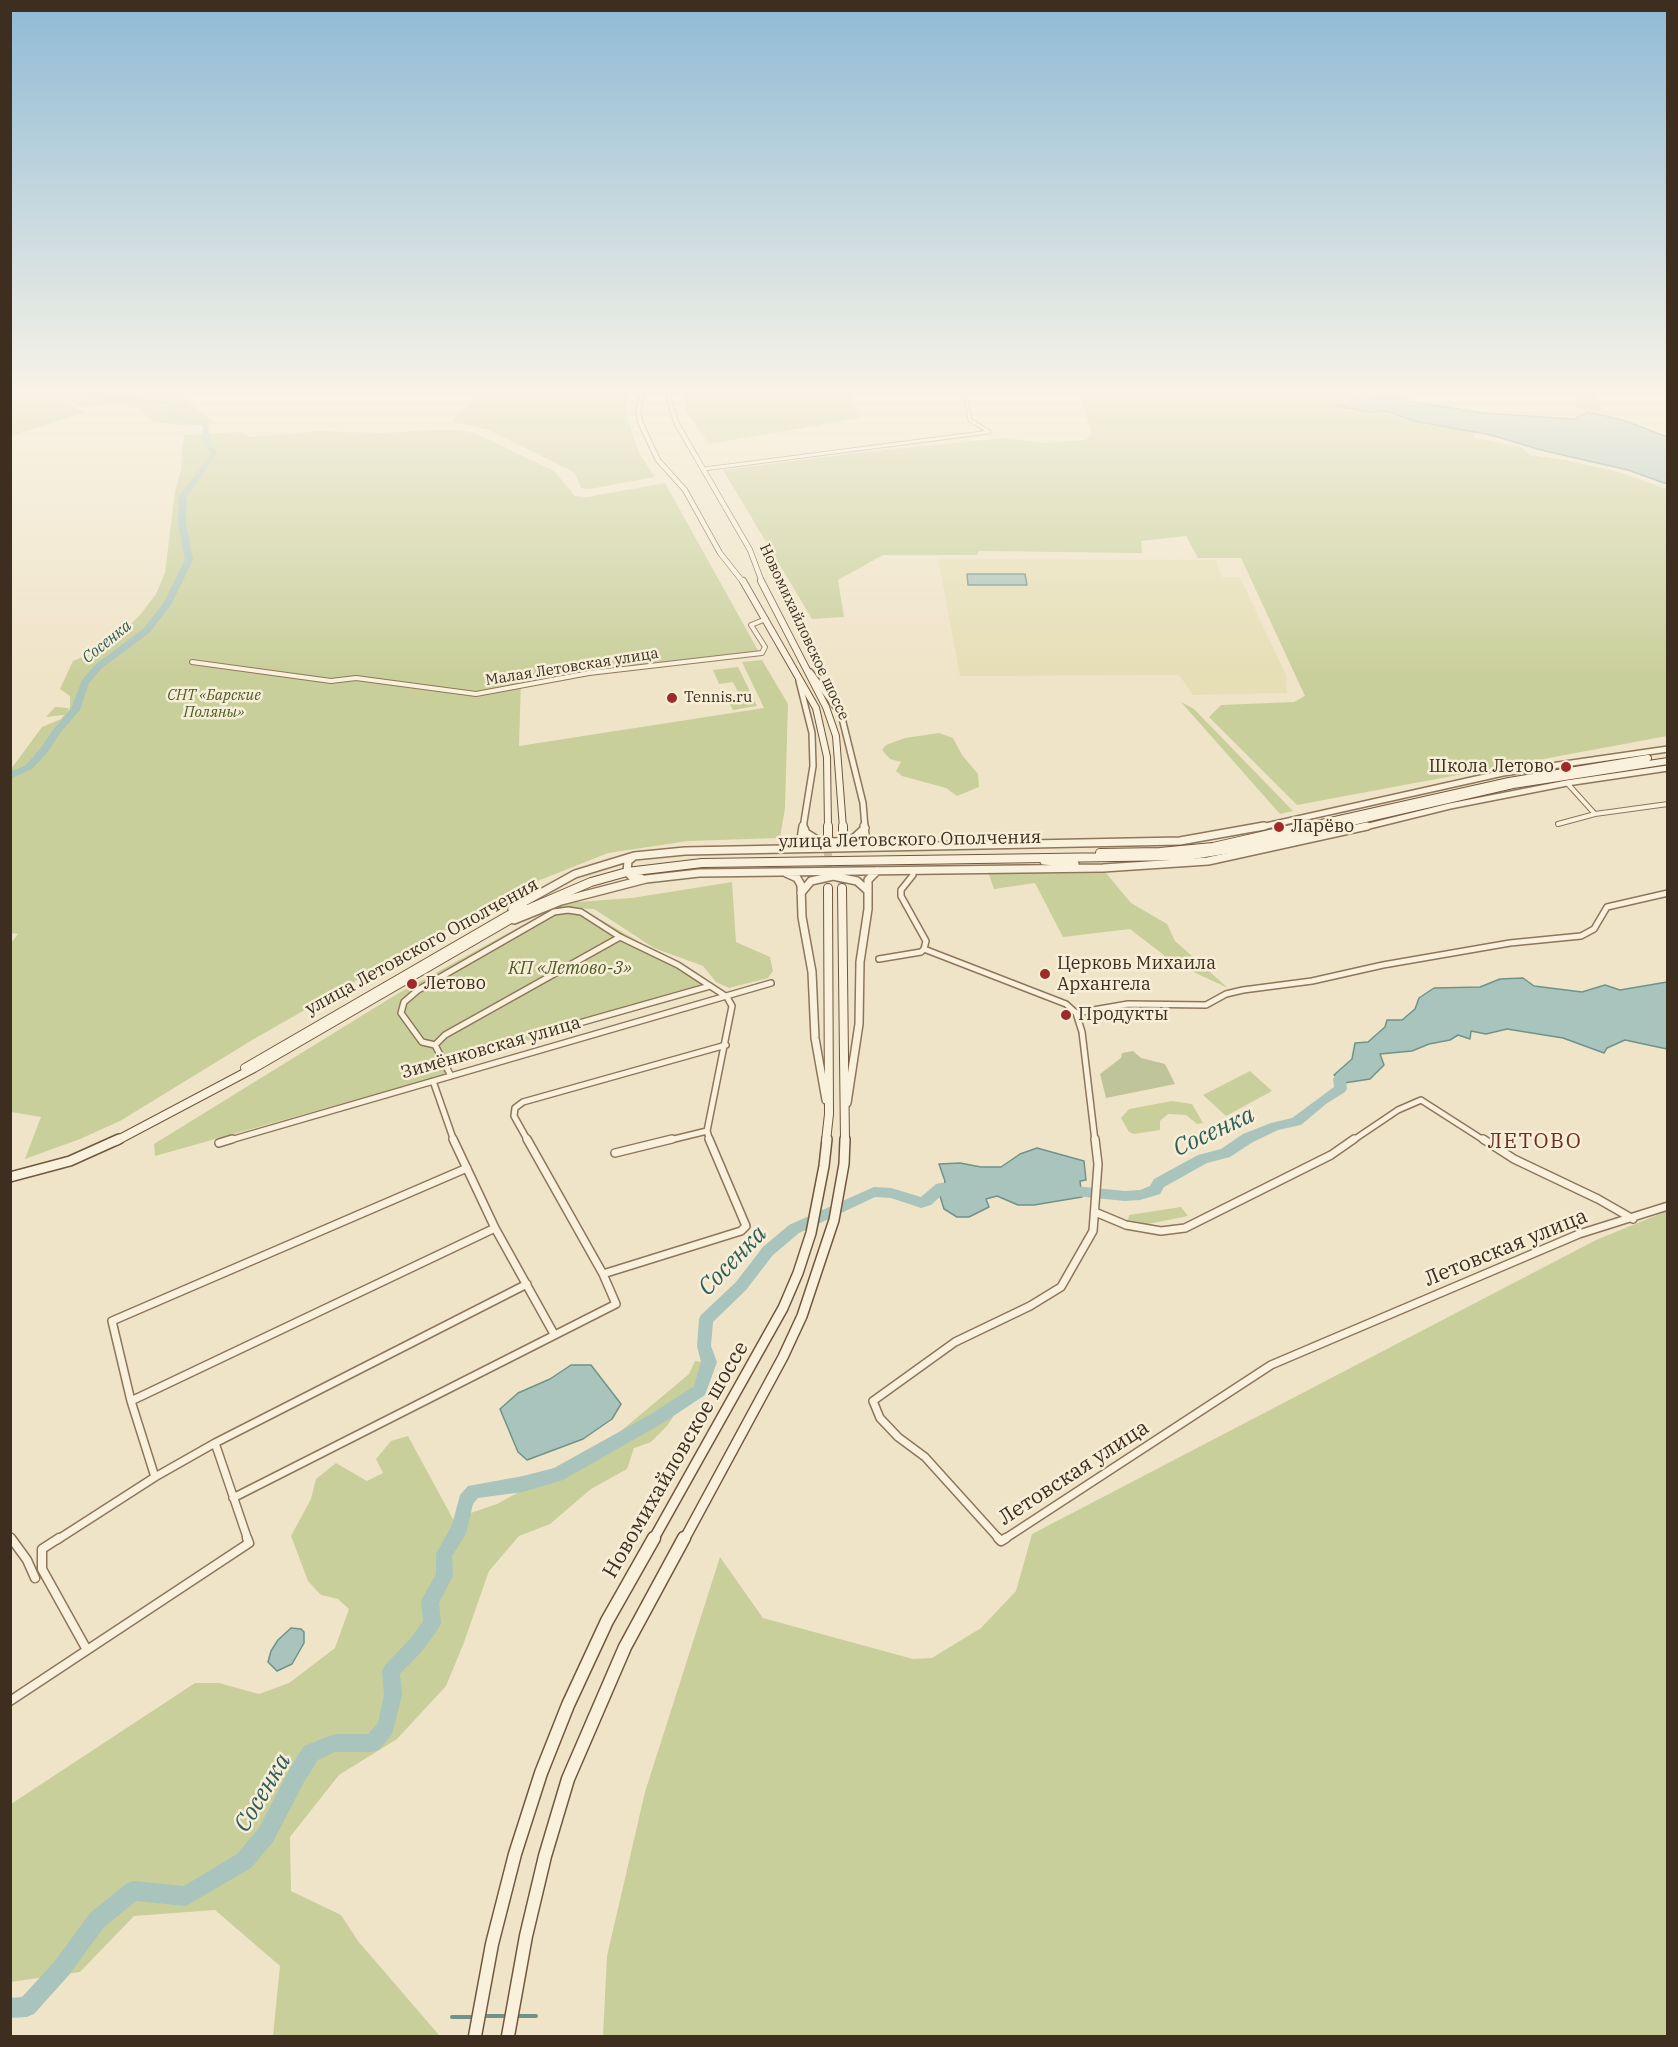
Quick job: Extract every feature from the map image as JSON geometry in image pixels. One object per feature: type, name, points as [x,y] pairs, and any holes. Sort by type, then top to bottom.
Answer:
[{"type":"main road","name":"Новомихайловское шоссе","points":[[680,485],[685,490],[720,553],[742,580],[766,619],[816,708],[827,757],[828,836]]},
{"type":"main road","name":"Новомихайловское шоссе","points":[[713,485],[750,550],[756,570],[826,706],[836,736],[843,835]]},
{"type":"main road","name":"улица Летовского Ополчения","points":[[204,1095],[250,1064],[487,927],[554,891],[587,878],[626,869],[702,863],[981,858],[1161,852],[1213,847],[1509,781],[1668,756]]},
{"type":"main road","name":"улица Летовского Ополчения","points":[[981,858],[1161,858],[1215,852],[1513,785],[1668,761]]},
{"type":"main road","name":"улица Летовского Ополчения","points":[[10,1177],[56,1166],[140,1130],[254,1068],[559,894],[626,869]]},
{"type":"main road","name":"Новомихайловское шоссе","points":[[475,2037],[492,1944],[515,1854],[541,1773],[568,1705],[607,1621],[783,1308],[798,1273],[811,1233],[824,1166],[829,1114],[828,888]]},
{"type":"main road","points":[[508,2037],[526,1936],[545,1857],[568,1779],[625,1647],[788,1347],[816,1279],[834,1220],[844,1164],[846,1109],[842,888]]},
{"type":"street","name":"Малая Летовская улица","points":[[192,662],[331,681],[356,678],[476,694],[589,673],[762,653],[765,647],[751,625],[766,619]]},
{"type":"street","points":[[810,672],[841,714],[863,802],[865,828],[869,842],[885,848]]},
{"type":"street","points":[[779,850],[792,847],[799,842],[813,750],[812,733],[797,673]]},
{"type":"street","points":[[487,927],[554,884],[593,867],[634,856],[685,851],[1180,841],[1251,829],[1503,773],[1668,748]]},
{"type":"street","points":[[496,929],[561,901],[646,879],[699,873],[1103,868],[1170,865],[1234,857],[1450,806],[1567,783],[1668,768]]},
{"type":"street","points":[[1567,783],[1595,814]]},
{"type":"street","points":[[1558,824],[1595,814],[1668,804]]},
{"type":"street","points":[[802,826],[806,833],[817,840],[835,842],[852,840],[865,828]]},
{"type":"street","points":[[967,847],[981,858],[970,869]]},
{"type":"street","points":[[634,856],[628,861],[626,869],[632,877],[646,879]]},
{"type":"street","points":[[1032,859],[1103,868]]},
{"type":"street","points":[[846,1109],[859,1024],[861,962],[868,909],[867,891],[869,878],[875,872],[882,870]]},
{"type":"street","points":[[879,959],[921,952],[924,949],[926,941],[901,896],[901,890],[913,875],[913,870]]},
{"type":"street","points":[[775,871],[800,881],[802,917],[812,972],[815,1038],[829,1114]]},
{"type":"street","points":[[801,894],[811,881],[833,876],[857,881],[867,891]]},
{"type":"street","points":[[924,949],[1066,1004],[1076,1013],[1128,1005],[1206,1005],[1226,994],[1243,990],[1312,981],[1383,965],[1510,943],[1581,936],[1594,929],[1600,914],[1607,907],[1668,893]]},
{"type":"street","points":[[451,1076],[435,1045],[422,1042],[401,1013],[404,1002],[418,990],[554,912],[568,910],[581,912],[620,938],[653,951],[726,998],[732,1006],[707,1131],[746,1226],[741,1231],[603,1274]]},
{"type":"street","points":[[435,1045],[445,1035],[620,938]]},
{"type":"street","name":"Зимёнковская улица","points":[[219,1143],[726,998],[771,983]]},
{"type":"street","points":[[551,1031],[710,986]]},
{"type":"street","name":"Летовская улица","points":[[1076,1013],[1082,1032],[1098,1173],[1093,1231],[1061,1287],[1030,1306],[955,1342],[873,1401],[880,1418],[898,1437],[925,1457],[1002,1541],[1271,1365],[1579,1234],[1633,1219],[1668,1206]]},
{"type":"street","points":[[233,1498],[616,1304],[603,1274],[514,1116],[514,1108],[524,1102],[726,1045]]},
{"type":"street","points":[[433,1081],[447,1126],[495,1228],[554,1334]]},
{"type":"street","points":[[1095,1212],[1126,1225],[1161,1231],[1185,1228],[1331,1155],[1398,1110],[1421,1100],[1514,1159],[1598,1198],[1633,1219]]},
{"type":"street","points":[[615,1154],[707,1131]]},
{"type":"street","points":[[154,1477],[131,1401],[112,1320],[467,1168]]},
{"type":"street","points":[[131,1401],[495,1228]]},
{"type":"street","points":[[87,1650],[42,1569],[42,1549],[154,1477],[215,1443],[527,1284]]},
{"type":"street","points":[[10,1701],[249,1543],[215,1443]]},
{"type":"street","points":[[10,1537],[27,1560],[35,1578]]},
{"type":"shaded area","points":[[938,559],[1216,560],[1222,577],[1240,577],[1286,675],[1287,693],[1193,695],[1179,675],[960,676]]},
{"type":"green space","name":"СНТ «Барские Поляны»","points":[[177,485],[565,485],[575,496],[587,497],[666,485],[759,652],[521,680],[519,746],[764,708],[742,662],[762,660],[788,704],[785,808],[780,838],[688,841],[608,853],[515,890],[254,1039],[120,1121],[80,1139],[25,1159],[41,1117],[11,1112],[10,944],[18,934],[10,933],[11,769],[42,727],[61,719],[64,715],[46,717],[55,707],[69,708],[66,713],[70,708],[70,696],[60,689],[73,661],[108,646],[140,615],[156,594],[165,573]]},
{"type":"green space","points":[[580,485],[614,485],[590,489],[581,488]]},
{"type":"green space","points":[[732,485],[1654,485],[1667,489],[1667,736],[1297,805],[1209,717],[1221,705],[1294,702],[1305,696],[1241,558],[1198,558],[1186,536],[1141,541],[1142,553],[979,551],[977,555],[883,555],[838,580],[844,617],[812,619]]},
{"type":"green space","points":[[738,667],[757,706],[733,710],[726,697],[739,694],[733,682],[719,684],[713,670]]},
{"type":"green space","points":[[1181,702],[1194,709],[1293,811],[1280,814]]},
{"type":"green space","points":[[939,733],[953,738],[962,755],[978,774],[979,787],[957,796],[946,788],[902,776],[896,771],[901,762],[890,759],[882,750],[886,745],[905,738]]},
{"type":"green space","points":[[1106,873],[1131,903],[1167,924],[1175,941],[1228,988],[1174,963],[1130,929],[1063,937],[1035,883],[994,889],[989,874]]},
{"type":"green space","name":"КП «Летово-3»","points":[[732,882],[736,942],[770,957],[773,971],[768,978],[729,988],[716,982],[703,966],[654,948],[594,909],[571,908],[586,911],[719,988],[447,1063],[447,1074],[155,1156],[154,1144],[397,994],[563,903],[632,898]]},
{"type":"green space","points":[[1133,1051],[1141,1058],[1165,1064],[1175,1084],[1106,1098],[1100,1074],[1121,1058],[1122,1053]]},
{"type":"green space","points":[[1250,1071],[1272,1091],[1226,1116],[1203,1095]]},
{"type":"green space","points":[[1172,1101],[1192,1104],[1203,1123],[1197,1124],[1186,1115],[1168,1114],[1160,1121],[1160,1130],[1134,1134],[1129,1132],[1121,1118],[1129,1109]]},
{"type":"green space","points":[[1181,1207],[1188,1216],[1148,1224],[1128,1220],[1129,1215]]},
{"type":"green space","points":[[1667,1211],[1667,2036],[603,2036],[607,1956],[645,1792],[720,1557],[763,1618],[913,1659],[932,1658],[981,1628],[1016,1591],[1032,1534],[1596,1240]]},
{"type":"green space","points":[[695,1361],[702,1362],[704,1371],[667,1426],[651,1442],[634,1448],[627,1469],[591,1489],[550,1524],[519,1536],[489,1571],[446,1686],[397,1739],[339,1775],[290,1837],[291,1891],[341,1915],[358,1941],[439,2035],[273,2036],[280,1966],[215,1910],[134,1916],[80,1972],[11,1982],[11,1804],[195,1683],[219,1683],[259,1694],[289,1683],[335,1648],[349,1609],[338,1599],[321,1595],[308,1581],[291,1536],[311,1499],[316,1479],[336,1463],[367,1481],[383,1473],[376,1459],[391,1441],[408,1436],[453,1519],[497,1504],[603,1446],[689,1374]]},
{"type":"water","points":[[967,574],[1025,574],[1027,585],[968,585]]},
{"type":"water","points":[[1523,978],[1534,986],[1582,992],[1605,985],[1620,990],[1667,982],[1667,1049],[1625,1040],[1607,1048],[1604,1053],[1563,1038],[1507,1029],[1486,1034],[1471,1031],[1470,1039],[1458,1035],[1450,1040],[1429,1044],[1412,1051],[1380,1054],[1384,1065],[1370,1079],[1344,1083],[1334,1075],[1352,1059],[1355,1043],[1368,1042],[1385,1027],[1387,1020],[1402,1020],[1415,1009],[1419,998],[1434,988],[1480,987],[1500,979]]},
{"type":"water","points":[[1037,1148],[1084,1161],[1086,1180],[1080,1181],[1082,1197],[1034,1205],[1018,1205],[997,1196],[986,1199],[989,1207],[969,1217],[957,1217],[944,1209],[940,1196],[945,1181],[939,1164],[960,1163],[981,1167],[1001,1167],[1020,1154]]},
{"type":"water","points":[[571,1365],[591,1365],[621,1404],[612,1419],[583,1439],[527,1460],[518,1452],[500,1409],[518,1393],[550,1379]]},
{"type":"water","points":[[291,1628],[301,1629],[304,1632],[304,1643],[292,1664],[277,1671],[268,1662],[271,1651],[278,1640]]},
{"type":"waterway","name":"Сосенка","points":[[10,776],[29,767],[44,751],[56,732],[75,710],[85,682],[99,666],[146,631],[167,605],[189,560],[182,523],[183,496],[191,485]]},
{"type":"waterway","name":"Сосенка","points":[[1065,1190],[1125,1196],[1140,1195],[1155,1190],[1159,1183],[1203,1159],[1225,1153],[1248,1138],[1276,1126],[1296,1122],[1341,1089],[1339,1079],[1351,1070]]},
{"type":"waterway","name":"Сосенка","points":[[10,2008],[27,2007],[62,1968],[97,1920],[133,1891],[186,1896],[244,1861],[266,1835],[311,1753],[335,1743],[372,1743],[386,1728],[393,1695],[391,1671],[417,1644],[432,1623],[430,1601],[445,1576],[444,1554],[460,1528],[466,1501],[474,1491],[523,1484],[557,1475],[658,1418],[700,1390],[709,1362],[704,1346],[706,1319],[741,1286],[768,1251],[794,1229],[874,1192],[891,1193],[921,1203],[941,1188],[958,1188]]},
{"type":"waterway","points":[[482,2016],[506,2016]]},
{"type":"waterway","points":[[515,2016],[536,2016]]},
{"type":"waterway","points":[[452,2017],[473,2017]]},
{"type":"tunnel","points":[[828,836],[828,888]]},
{"type":"tunnel","points":[[842,888],[843,841]]},
{"type":"place","name":"Tennis.ru","points":[[672,698]]},
{"type":"place","name":"Школа Летово","points":[[1566,767]]},
{"type":"place","name":"Ларёво","points":[[1279,827]]},
{"type":"place","name":"Церковь Михаила Архангела","points":[[1045,974]]},
{"type":"place","name":"Летово","points":[[412,984]]},
{"type":"place","name":"Продукты","points":[[1066,1015]]},
{"type":"district","name":"ЛЕТОВО","points":[[1535,1142]]}]
